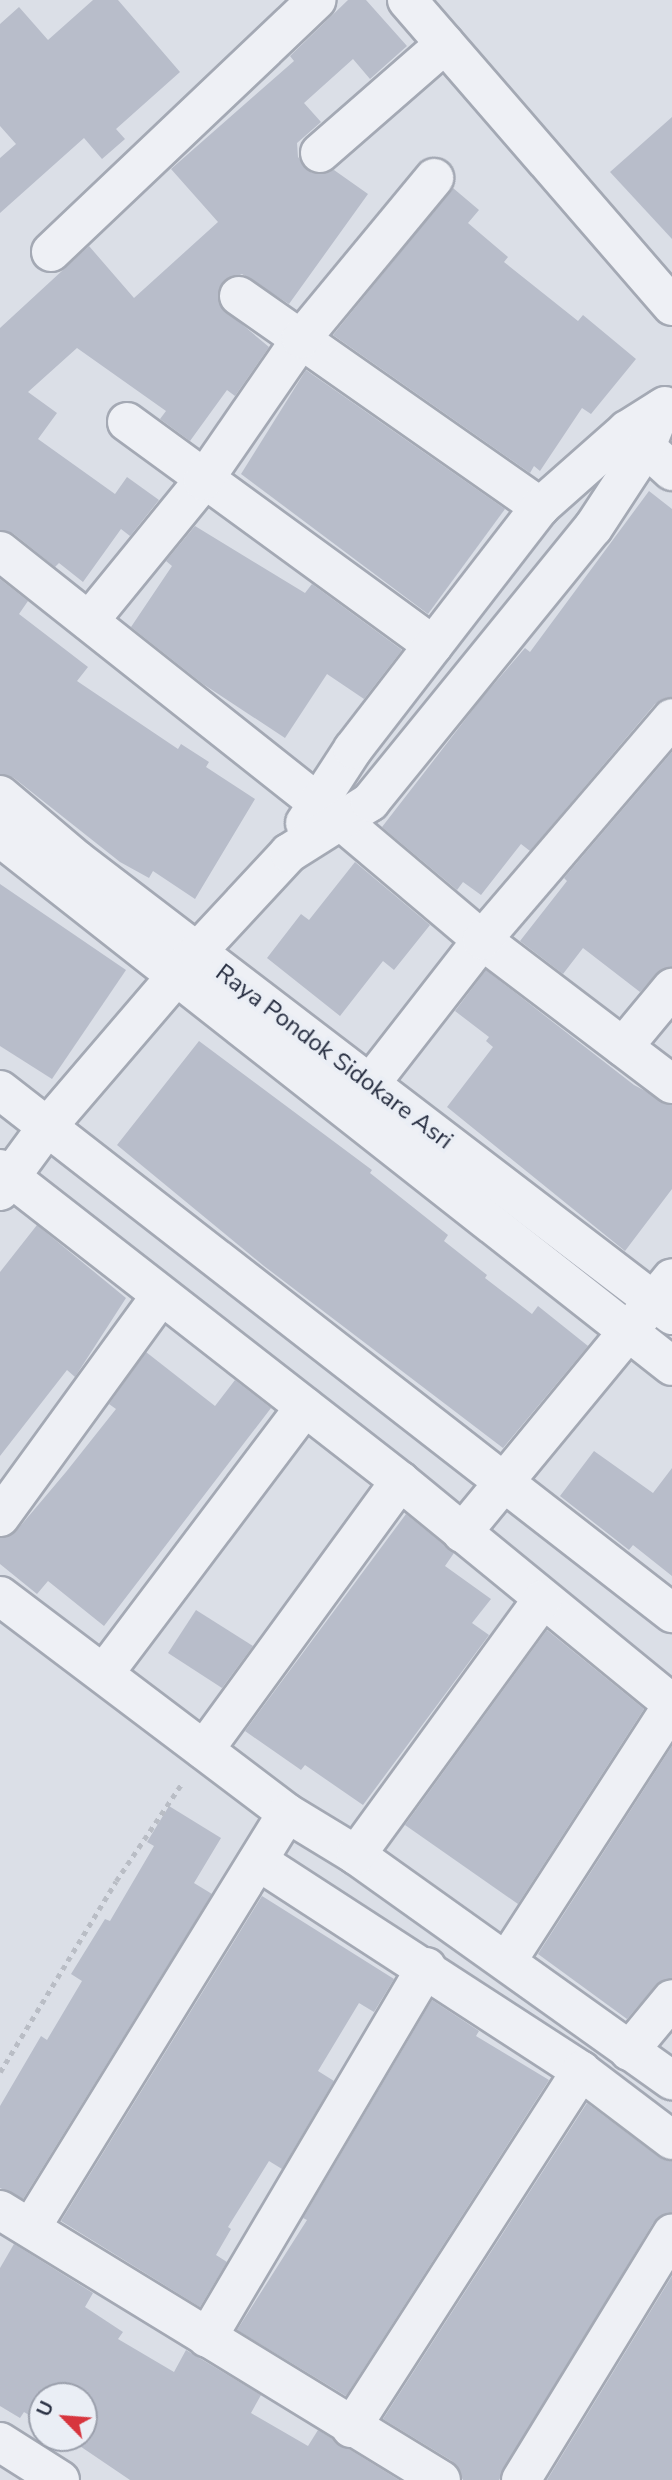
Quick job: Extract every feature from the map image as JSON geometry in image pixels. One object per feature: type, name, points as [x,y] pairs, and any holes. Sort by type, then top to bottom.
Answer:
[{"type":"street","points":[[51,252],[317,0]]},
{"type":"street","points":[[407,0],[672,306]]},
{"type":"street","points":[[320,153],[445,44]]},
{"type":"street","points":[[89,621],[202,481],[301,339],[434,178]]},
{"type":"street","points":[[239,296],[540,508]]},
{"type":"street","points":[[328,811],[370,802],[593,528],[648,449],[666,405]]},
{"type":"street","points":[[127,422],[202,481],[433,645]]},
{"type":"street","points":[[507,1961],[672,1705],[400,1481],[161,1296],[4,1179],[176,965],[328,811],[433,645],[540,508],[648,449]]},
{"type":"street","points":[[0,551],[328,811],[482,940],[672,1084]]},
{"type":"street","points":[[370,1084],[482,940],[672,718]]},
{"type":"street","name":"Raya Pondok Sidokare Asri","points":[[0,795],[176,965]]},
{"type":"street","name":"Raya Pondok Sidokare Asri","points":[[0,837],[176,965],[370,1084],[666,1298]]},
{"type":"street","points":[[176,965],[672,1366]]},
{"type":"street","points":[[623,1047],[672,988]]},
{"type":"street","points":[[0,1090],[672,1613]]},
{"type":"street","points":[[0,1517],[161,1296]]},
{"type":"street","points":[[462,1533],[630,1334],[666,1298]]},
{"type":"street","points":[[105,1672],[305,1407]]},
{"type":"street","points":[[204,1750],[400,1481]]},
{"type":"street","points":[[0,1596],[105,1672],[287,1813],[356,1855],[672,2080]]},
{"type":"street","points":[[356,1855],[542,1600]]},
{"type":"street","points":[[287,1813],[16,2218],[351,2428],[441,2480]]},
{"type":"street","points":[[258,1860],[582,2071],[672,2140]]},
{"type":"street","points":[[207,2338],[426,1967]]},
{"type":"street","points":[[629,2051],[672,1999]]},
{"type":"street","points":[[351,2428],[582,2071]]},
{"type":"street","points":[[521,2480],[672,2234]]},
{"type":"street","points":[[0,2442],[60,2480]]},
{"type":"path","points":[[0,2072],[108,1893],[204,1750]]},
{"type":"building","points":[[93,0],[118,0],[180,72],[116,129],[125,139],[102,159],[84,138],[0,213],[0,158],[16,144],[0,126],[0,24],[19,7],[48,40]]},
{"type":"building","points":[[348,0],[366,0],[407,46],[370,79],[353,59],[304,103],[321,122],[297,143],[298,157],[312,173],[334,170],[368,194],[289,304],[242,274],[221,284],[220,306],[269,347],[235,396],[227,390],[190,441],[160,419],[166,411],[77,348],[28,392],[57,413],[38,439],[115,494],[127,477],[159,500],[130,536],[121,529],[83,582],[59,563],[55,567],[14,534],[0,530],[0,328],[89,246],[134,298],[218,222],[171,169],[294,61],[290,56]]},
{"type":"building","points":[[672,117],[672,239],[610,172]]},
{"type":"building","points":[[453,188],[479,210],[468,223],[508,257],[504,262],[578,321],[583,315],[636,359],[591,414],[582,408],[540,471],[534,466],[530,473],[333,335]]},
{"type":"building","points":[[306,370],[505,509],[428,614],[241,474]]},
{"type":"building","points":[[649,491],[672,509],[672,697],[655,704],[530,851],[521,844],[481,895],[463,882],[457,890],[382,827],[482,698],[525,648],[530,652]]},
{"type":"building","points":[[195,526],[305,593],[312,584],[402,650],[364,699],[327,674],[285,738],[203,684],[131,627],[172,566],[166,561]]},
{"type":"building","points":[[0,579],[28,601],[19,614],[88,667],[77,681],[178,749],[181,744],[209,762],[206,767],[255,799],[195,899],[153,871],[149,878],[120,862],[14,778],[0,774]]},
{"type":"building","points":[[672,752],[672,967],[656,974],[640,992],[583,948],[563,974],[520,941],[567,881],[564,878]]},
{"type":"building","points":[[355,862],[430,925],[394,970],[383,961],[340,1016],[267,958],[301,914],[309,920]]},
{"type":"building","points":[[0,884],[126,970],[52,1079],[0,1046]]},
{"type":"building","points":[[486,970],[634,1085],[672,1105],[672,1189],[625,1251],[447,1107],[493,1047],[486,1041],[489,1037],[455,1011]]},
{"type":"building","points":[[199,1041],[372,1170],[370,1173],[448,1235],[444,1241],[487,1275],[485,1278],[532,1314],[538,1306],[588,1346],[503,1448],[264,1266],[117,1145]]},
{"type":"building","points":[[37,1225],[126,1298],[75,1377],[67,1370],[0,1456],[0,1272]]},
{"type":"building","points":[[146,1352],[215,1406],[235,1380],[271,1408],[104,1626],[48,1581],[37,1594],[0,1564],[0,1538],[17,1530],[116,1409],[109,1404]]},
{"type":"building","points":[[594,1451],[653,1493],[672,1468],[672,1576],[633,1545],[629,1550],[560,1496]]},
{"type":"building","points":[[406,1514],[454,1553],[445,1566],[491,1599],[472,1623],[489,1635],[363,1805],[305,1765],[301,1770],[245,1731]]},
{"type":"building","points":[[196,1610],[253,1646],[222,1688],[168,1653]]},
{"type":"building","points":[[547,1630],[644,1709],[518,1904],[405,1825]]},
{"type":"building","points":[[672,1746],[672,1978],[656,1985],[627,2019],[538,1954]]},
{"type":"building","points":[[169,1806],[221,1838],[194,1883],[212,1894],[23,2199],[0,2188],[0,2106],[41,2036],[47,2040],[82,1981],[71,1974],[105,1919],[110,1921],[154,1846],[147,1842]]},
{"type":"building","points":[[262,1896],[394,1979],[374,2012],[359,2003],[318,2071],[334,2081],[282,2169],[269,2161],[228,2227],[231,2229],[216,2255],[227,2262],[200,2307],[61,2221]]},
{"type":"building","points":[[432,2000],[479,2031],[476,2036],[549,2080],[346,2396],[237,2330],[307,2220],[303,2218]]},
{"type":"building","points":[[587,2103],[659,2157],[672,2161],[672,2212],[653,2223],[499,2480],[463,2480],[452,2461],[383,2419]]},
{"type":"building","points":[[14,2244],[93,2293],[85,2307],[123,2332],[118,2339],[174,2372],[186,2350],[261,2395],[251,2413],[308,2446],[318,2430],[399,2480],[130,2480],[89,2452],[98,2452],[98,2382],[28,2382],[28,2414],[24,2412],[20,2418],[0,2406],[0,2268]]},
{"type":"building","points":[[672,2276],[672,2480],[547,2480]]}]
